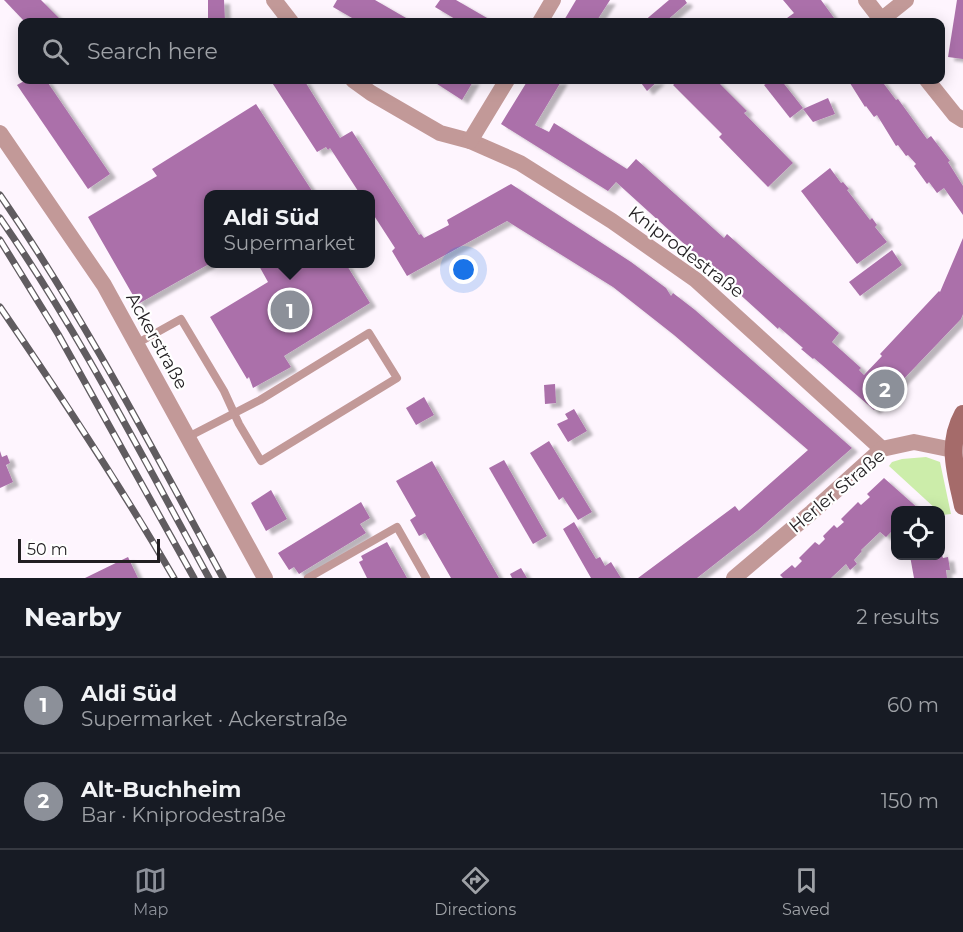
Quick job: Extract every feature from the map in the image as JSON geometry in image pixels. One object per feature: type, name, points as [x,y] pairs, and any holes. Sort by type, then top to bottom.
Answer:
[{"type":"street","points":[[274,0],[288,18]]},
{"type":"street","points":[[543,18],[554,0]]},
{"type":"street","points":[[866,0],[880,18]]},
{"type":"street","points":[[885,18],[906,0]]},
{"type":"street","name":"Kniprodestraße","points":[[359,84],[440,133],[470,141],[529,169],[612,221],[696,280],[882,449]]},
{"type":"street","points":[[470,141],[505,84]]},
{"type":"street","points":[[930,84],[955,115],[963,120]]},
{"type":"street","name":"Ackerstraße","points":[[0,133],[104,285],[265,578]]},
{"type":"street","points":[[963,414],[955,428],[953,450],[963,506]]},
{"type":"street","name":"Herler Straße","points":[[734,578],[882,449],[914,442],[953,450]]},
{"type":"lane","points":[[136,344],[181,320],[224,391],[234,413],[261,461],[396,378],[369,333],[260,400],[234,413],[188,437]]},
{"type":"lane","points":[[308,578],[397,527],[426,578]]},
{"type":"green space","points":[[926,457],[940,462],[951,514],[945,515],[945,506],[933,506],[889,466],[892,462]]},
{"type":"building","points":[[4,0],[41,0],[59,18],[21,18]]},
{"type":"building","points":[[208,0],[224,0],[225,18],[208,18]]},
{"type":"building","points":[[337,0],[375,0],[406,18],[352,18],[333,7]]},
{"type":"building","points":[[440,0],[456,0],[487,18],[453,18],[435,7]]},
{"type":"building","points":[[576,0],[610,0],[599,18],[565,18]]},
{"type":"building","points":[[669,0],[685,0],[687,3],[670,18],[648,18]]},
{"type":"building","points":[[783,0],[821,0],[834,18],[787,18],[794,13]]},
{"type":"building","points":[[957,0],[963,0],[963,59],[948,57]]},
{"type":"building","points":[[49,84],[110,174],[88,189],[17,85]]},
{"type":"building","points":[[273,84],[306,84],[340,138],[352,131],[419,235],[421,234],[424,238],[449,225],[447,220],[511,184],[631,262],[666,288],[671,296],[673,293],[695,310],[852,448],[757,531],[697,578],[638,578],[735,506],[739,511],[808,450],[674,335],[613,287],[507,221],[407,276],[392,251],[395,248],[375,217],[375,190],[357,190],[330,148],[328,150],[326,147],[317,152]]},
{"type":"building","points":[[437,84],[472,84],[462,100]]},
{"type":"building","points":[[526,84],[560,84],[535,125],[549,132],[554,123],[627,169],[636,159],[724,238],[727,234],[839,333],[832,342],[861,368],[859,370],[864,375],[882,356],[880,354],[940,292],[963,238],[963,314],[961,319],[874,410],[801,349],[803,348],[779,327],[778,329],[616,182],[608,191],[501,124]]},
{"type":"building","points":[[642,84],[655,84],[647,91]]},
{"type":"building","points":[[720,84],[747,111],[744,113],[793,163],[768,187],[719,137],[722,134],[673,85]]},
{"type":"building","points":[[784,84],[803,108],[790,118],[764,85]]},
{"type":"building","points":[[851,84],[884,84],[927,139],[931,136],[950,161],[948,162],[963,186],[963,215],[944,188],[937,193],[929,182],[927,184],[914,166],[916,164],[898,145],[896,146],[877,115],[874,117]]},
{"type":"building","points":[[828,98],[835,114],[813,122],[803,109]]},
{"type":"building","points":[[256,104],[311,190],[204,190],[204,267],[138,304],[88,217],[157,176],[152,169]]},
{"type":"building","points":[[830,168],[841,183],[843,182],[849,189],[847,190],[870,220],[872,218],[877,225],[875,227],[887,242],[857,264],[801,191]]},
{"type":"building","points":[[892,250],[902,265],[860,296],[849,282]]},
{"type":"building","points":[[260,268],[348,268],[370,303],[284,356],[291,367],[253,388],[249,377],[247,379],[210,317],[268,282]]},
{"type":"building","points":[[555,384],[556,403],[545,404],[544,385]]},
{"type":"building","points":[[424,397],[434,415],[416,425],[406,408]]},
{"type":"building","points":[[574,409],[587,431],[568,442],[557,424],[568,419],[565,414]]},
{"type":"building","points":[[549,441],[592,512],[578,520],[563,497],[559,500],[530,453]]},
{"type":"building","points":[[0,451],[2,457],[7,455],[10,463],[6,465],[13,482],[0,488]]},
{"type":"building","points":[[504,460],[547,536],[533,544],[489,468]]},
{"type":"building","points":[[432,461],[499,578],[451,578],[425,533],[419,536],[410,520],[416,516],[396,481]]},
{"type":"building","points":[[884,478],[916,506],[891,506],[891,532],[886,537],[880,532],[861,550],[854,560],[857,564],[850,570],[846,564],[831,578],[783,578],[780,575],[792,565],[795,568],[802,561],[799,558],[815,542],[819,545],[825,539],[823,536],[834,525],[837,528],[844,522],[841,519],[858,502],[861,505],[870,497],[867,494]]},
{"type":"building","points":[[271,490],[287,519],[266,531],[251,503]]},
{"type":"building","points":[[361,502],[370,518],[360,524],[366,533],[299,574],[294,567],[289,570],[278,553]]},
{"type":"building","points":[[574,522],[596,559],[600,557],[605,566],[611,562],[621,578],[591,578],[563,529]]},
{"type":"building","points":[[387,542],[407,578],[367,578],[359,562],[363,560],[361,556]]},
{"type":"building","points":[[128,557],[138,578],[85,578]]},
{"type":"building","points":[[948,557],[950,570],[946,570],[947,578],[914,578],[911,560],[945,560]]},
{"type":"building","points":[[521,568],[527,578],[512,578],[510,574]]},
{"type":"railway","points":[[0,195],[89,336],[223,578]]},
{"type":"railway","points":[[0,218],[57,305],[209,578]]},
{"type":"railway","points":[[0,240],[58,334],[194,578]]},
{"type":"railway","points":[[0,307],[90,441],[174,578]]},
{"type":"place","name":"Aldi Süd","points":[[290,310]]},
{"type":"place","name":"Alt-Buchheim","points":[[885,389]]}]
